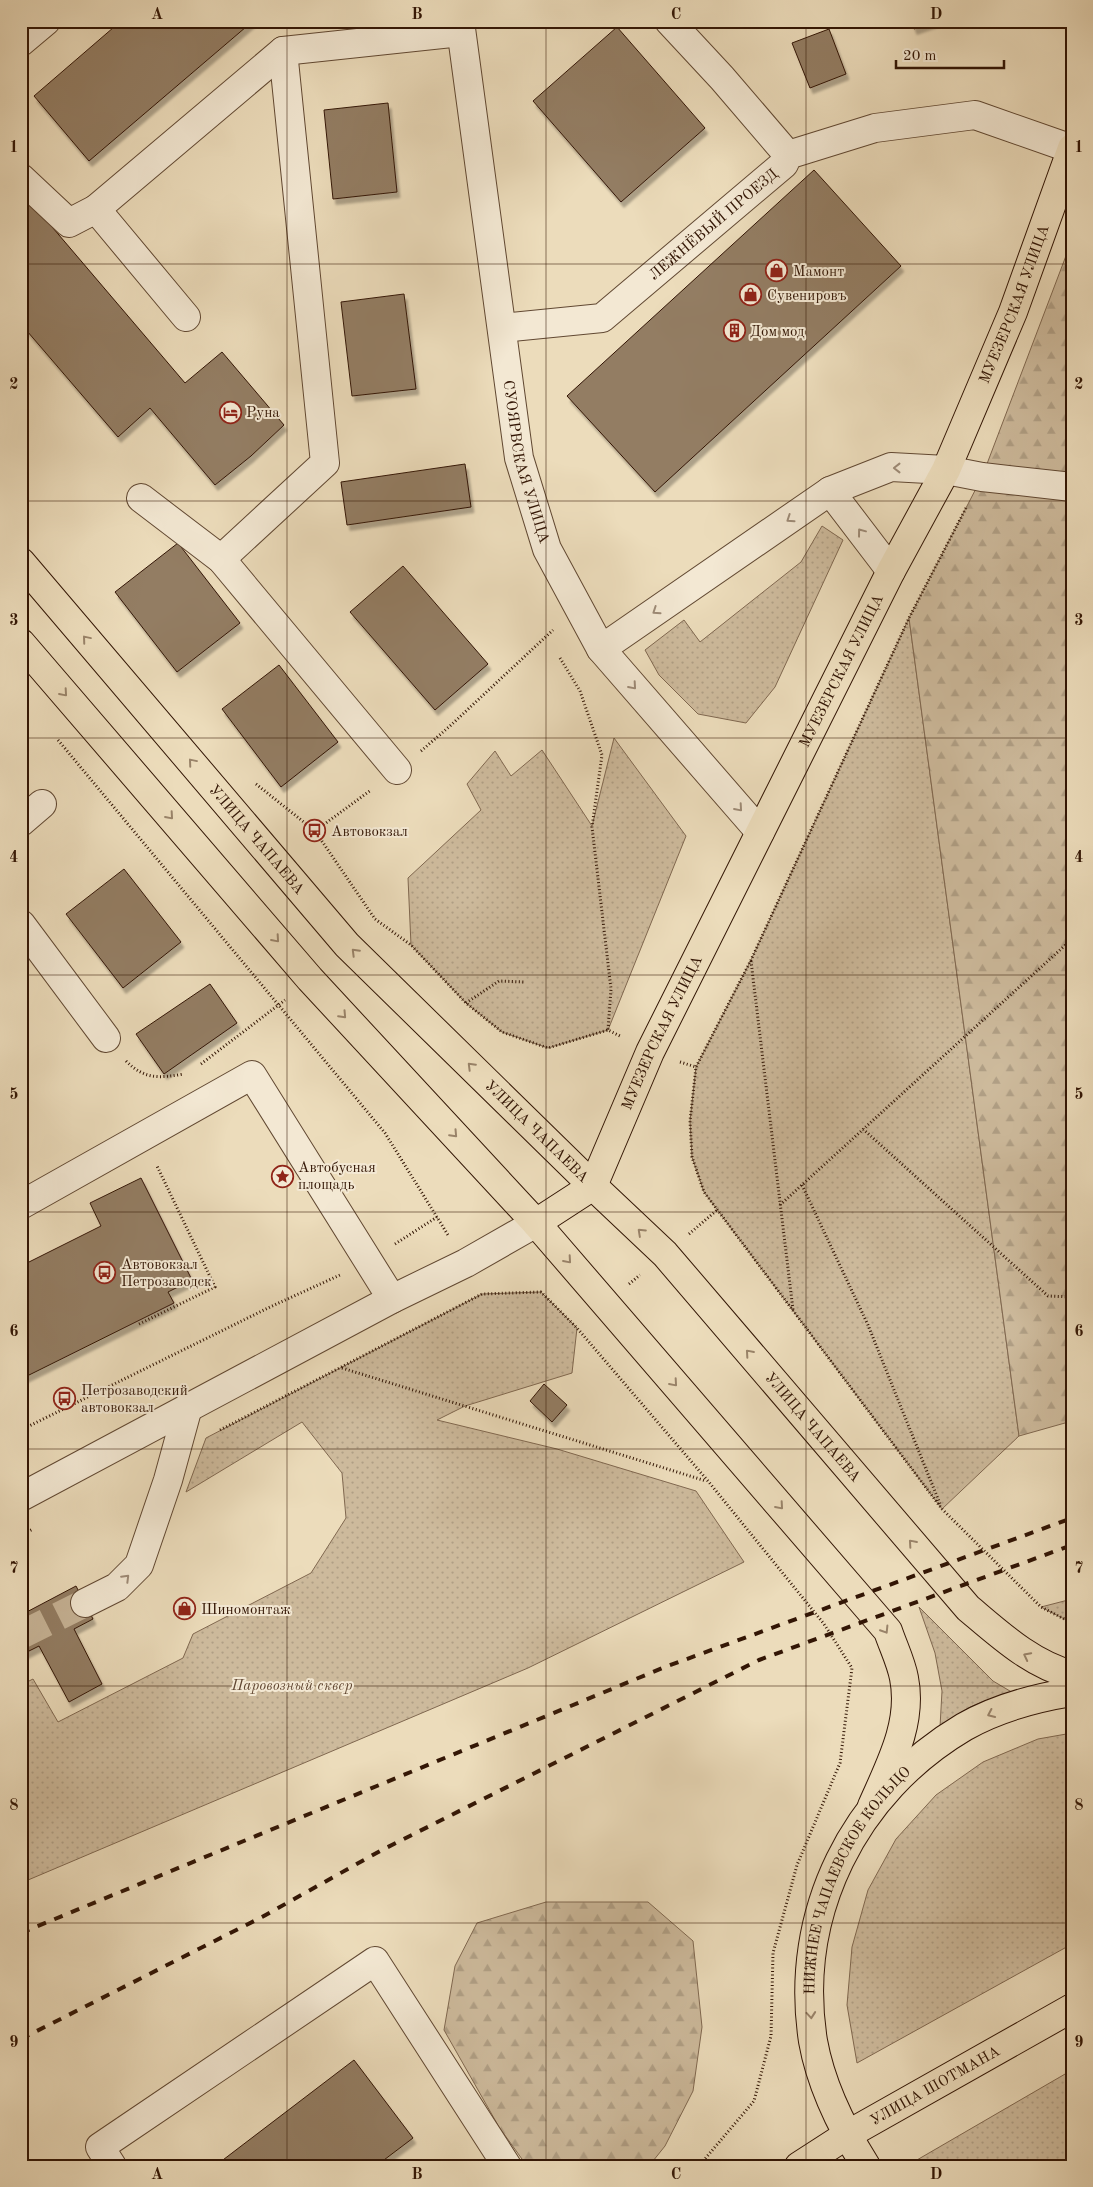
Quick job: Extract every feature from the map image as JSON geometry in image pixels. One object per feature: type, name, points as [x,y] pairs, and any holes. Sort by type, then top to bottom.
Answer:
[{"type":"main road","name":"МУЕЗЕРСКАЯ УЛИЦА","points":[[593,1186],[650,1052],[891,571],[946,470],[1013,312],[1072,149]]},
{"type":"main road","name":"УЛИЦА ЧАПАЕВА","points":[[21,562],[348,945],[593,1186],[665,1254],[968,1608],[1019,1651],[1072,1676]]},
{"type":"main road","points":[[21,643],[310,979],[536,1223],[888,1631],[904,1678],[906,1717],[897,1748],[872,1806]]},
{"type":"main road","points":[[536,1223],[593,1186]]},
{"type":"main road","name":"НИЖНЕЕ ЧАПАЕВСКОЕ КОЛЬЦО","points":[[866,2166],[847,2135],[826,2090],[813,2041],[810,1982],[813,1942],[825,1893],[845,1848],[872,1806],[900,1775],[931,1748],[966,1726],[1003,1709],[1042,1697],[1072,1692]]},
{"type":"main road","name":"УЛИЦА ШОТМАНА","points":[[799,2166],[847,2135],[1072,2008]]},
{"type":"street","points":[[21,42],[46,21]]},
{"type":"street","points":[[669,21],[722,78],[788,155]]},
{"type":"street","points":[[21,178],[69,223],[96,209],[283,51],[460,26]]},
{"type":"street","name":"СУОЯРВСКАЯ УЛИЦА","points":[[460,26],[519,458],[547,549],[601,649],[760,832]]},
{"type":"street","points":[[221,559],[324,463],[283,51]]},
{"type":"street","name":"ЛЕЖНЁВЫЙ ПРОЕЗД","points":[[502,328],[602,318],[784,164],[788,155],[875,128],[975,115],[1072,149]]},
{"type":"street","points":[[96,209],[186,317]]},
{"type":"street","points":[[601,649],[830,491],[891,468],[946,470],[982,477],[1072,487]]},
{"type":"street","points":[[830,491],[891,571]]},
{"type":"street","points":[[141,498],[221,559],[397,770]]},
{"type":"street","points":[[21,822],[42,804]]},
{"type":"street","points":[[21,924],[106,1038]]},
{"type":"street","points":[[21,1205],[252,1075],[392,1299]]},
{"type":"street","points":[[21,1497],[392,1299],[466,1263],[536,1223]]},
{"type":"street","points":[[85,1603],[118,1587],[139,1565],[168,1480],[188,1407]]},
{"type":"street","points":[[112,2166],[100,2147],[375,1962],[501,2164]]},
{"type":"path","points":[[21,525],[28,532]]},
{"type":"path","points":[[910,618],[751,960],[696,1067],[690,1121],[692,1157],[704,1192],[942,1509],[1041,1607],[1072,1623]]},
{"type":"path","points":[[315,831],[397,770],[450,726],[556,628]]},
{"type":"path","points":[[560,658],[580,691],[602,755],[592,827],[610,989],[608,1030]]},
{"type":"path","points":[[53,734],[385,1133],[466,1263],[482,1294]]},
{"type":"path","points":[[253,782],[315,831],[375,919],[411,945],[466,1004],[502,1032],[548,1048],[608,1030],[650,1052],[696,1067]]},
{"type":"path","points":[[780,1205],[1072,939]]},
{"type":"path","points":[[751,960],[793,1311]]},
{"type":"path","points":[[466,1004],[499,981],[526,982]]},
{"type":"path","points":[[106,1038],[136,1071],[159,1078],[187,1074]]},
{"type":"path","points":[[863,1129],[1048,1296],[1072,1296]]},
{"type":"path","points":[[802,1186],[868,1325],[942,1509]]},
{"type":"path","points":[[21,1430],[253,1315],[368,1262],[437,1217]]},
{"type":"path","points":[[139,1324],[216,1287]]},
{"type":"path","points":[[214,1434],[482,1294],[541,1292],[577,1328],[708,1481],[824,1624],[852,1668],[840,1763],[797,1865],[773,1953],[771,2036],[754,2101],[704,2160],[696,2166]]},
{"type":"path","points":[[341,1368],[708,1481]]},
{"type":"path","points":[[704,2160],[708,2166]]},
{"type":"green space","points":[[1072,240],[1072,1421],[1019,1436],[909,618],[982,477]]},
{"type":"green space","points":[[822,526],[843,540],[775,687],[746,723],[698,714],[659,675],[645,650],[684,620],[700,642],[801,562]]},
{"type":"green space","points":[[909,618],[1019,1436],[942,1509],[704,1192],[692,1157],[690,1121],[696,1067],[751,960]]},
{"type":"green space","points":[[614,738],[686,836],[608,1030],[548,1048],[502,1032],[466,1003],[411,945],[408,878],[481,810],[467,784],[495,751],[511,776],[542,750],[592,826]]},
{"type":"green space","name":"Паровозный сквер","points":[[541,1292],[577,1328],[572,1373],[465,1406],[437,1420],[557,1449],[696,1491],[744,1562],[528,1668],[21,1883],[21,1685],[33,1679],[58,1722],[183,1658],[193,1634],[311,1573],[346,1518],[342,1473],[302,1422],[186,1492],[206,1438],[482,1294]]},
{"type":"green space","points":[[1072,1599],[1072,1623],[1041,1607]]},
{"type":"green space","points":[[919,1607],[993,1681],[1015,1694],[984,1701],[958,1714],[940,1727],[942,1691],[935,1653]]},
{"type":"green space","points":[[1072,1733],[1072,1944],[857,2063],[847,2005],[852,1947],[868,1890],[896,1839],[936,1795],[983,1762],[1038,1739]]},
{"type":"green space","points":[[546,1902],[648,1902],[693,1941],[702,2027],[693,2091],[665,2146],[649,2166],[527,2166],[499,2127],[444,2030],[455,1966],[477,1923]]},
{"type":"green space","points":[[1072,2070],[1072,2166],[910,2164]]},
{"type":"building","points":[[121,21],[253,21],[89,161],[34,96]]},
{"type":"building","points":[[911,21],[937,21],[914,29]]},
{"type":"building","points":[[617,27],[705,128],[621,202],[533,101]]},
{"type":"building","points":[[829,29],[846,74],[810,88],[792,43]]},
{"type":"building","points":[[388,103],[397,192],[333,199],[324,110]]},
{"type":"building","name":"Дом мод","points":[[814,170],[901,266],[655,492],[567,396]]},
{"type":"building","points":[[30,201],[185,383],[222,352],[284,425],[251,456],[215,485],[150,408],[118,437],[21,324],[21,208]]},
{"type":"building","points":[[404,294],[416,389],[352,396],[341,302]]},
{"type":"building","points":[[465,464],[471,507],[347,525],[341,482]]},
{"type":"building","points":[[178,543],[240,623],[177,672],[115,592]]},
{"type":"building","points":[[403,566],[488,664],[435,710],[350,612]]},
{"type":"building","points":[[279,665],[338,742],[281,787],[222,709]]},
{"type":"building","points":[[124,869],[181,942],[123,988],[66,914]]},
{"type":"building","points":[[210,984],[237,1023],[164,1074],[136,1034]]},
{"type":"building","name":"Автовокзал Петрозаводск","points":[[141,1178],[192,1280],[168,1292],[174,1303],[21,1379],[21,1266],[101,1226],[90,1203]]},
{"type":"building","points":[[544,1384],[567,1405],[552,1422],[530,1401]]},
{"type":"building","points":[[76,1586],[93,1619],[74,1629],[102,1684],[69,1702],[39,1646],[21,1655],[21,1615]]},
{"type":"building","points":[[354,2060],[413,2138],[376,2166],[215,2166]]},
{"type":"tunnel","points":[[21,1635],[85,1603]]},
{"type":"railway","points":[[21,1933],[665,1667],[1072,1518]]},
{"type":"railway","points":[[21,2039],[262,1917],[380,1851],[759,1660],[1072,1545]]},
{"type":"place","name":"Мамонт","points":[[777,271]]},
{"type":"place","name":"Сувенировъ","points":[[751,295]]},
{"type":"place","name":"Дом мод","points":[[734,331]]},
{"type":"place","name":"Руна","points":[[230,412]]},
{"type":"place","name":"Автовокзал","points":[[315,831]]},
{"type":"place","name":"Автобусная площадь","points":[[282,1176]]},
{"type":"place","name":"Автовокзал Петрозаводск","points":[[105,1273]]},
{"type":"place","name":"Петрозаводский автовокзал","points":[[65,1399]]},
{"type":"place","name":"Шиномонтаж","points":[[185,1609]]}]
